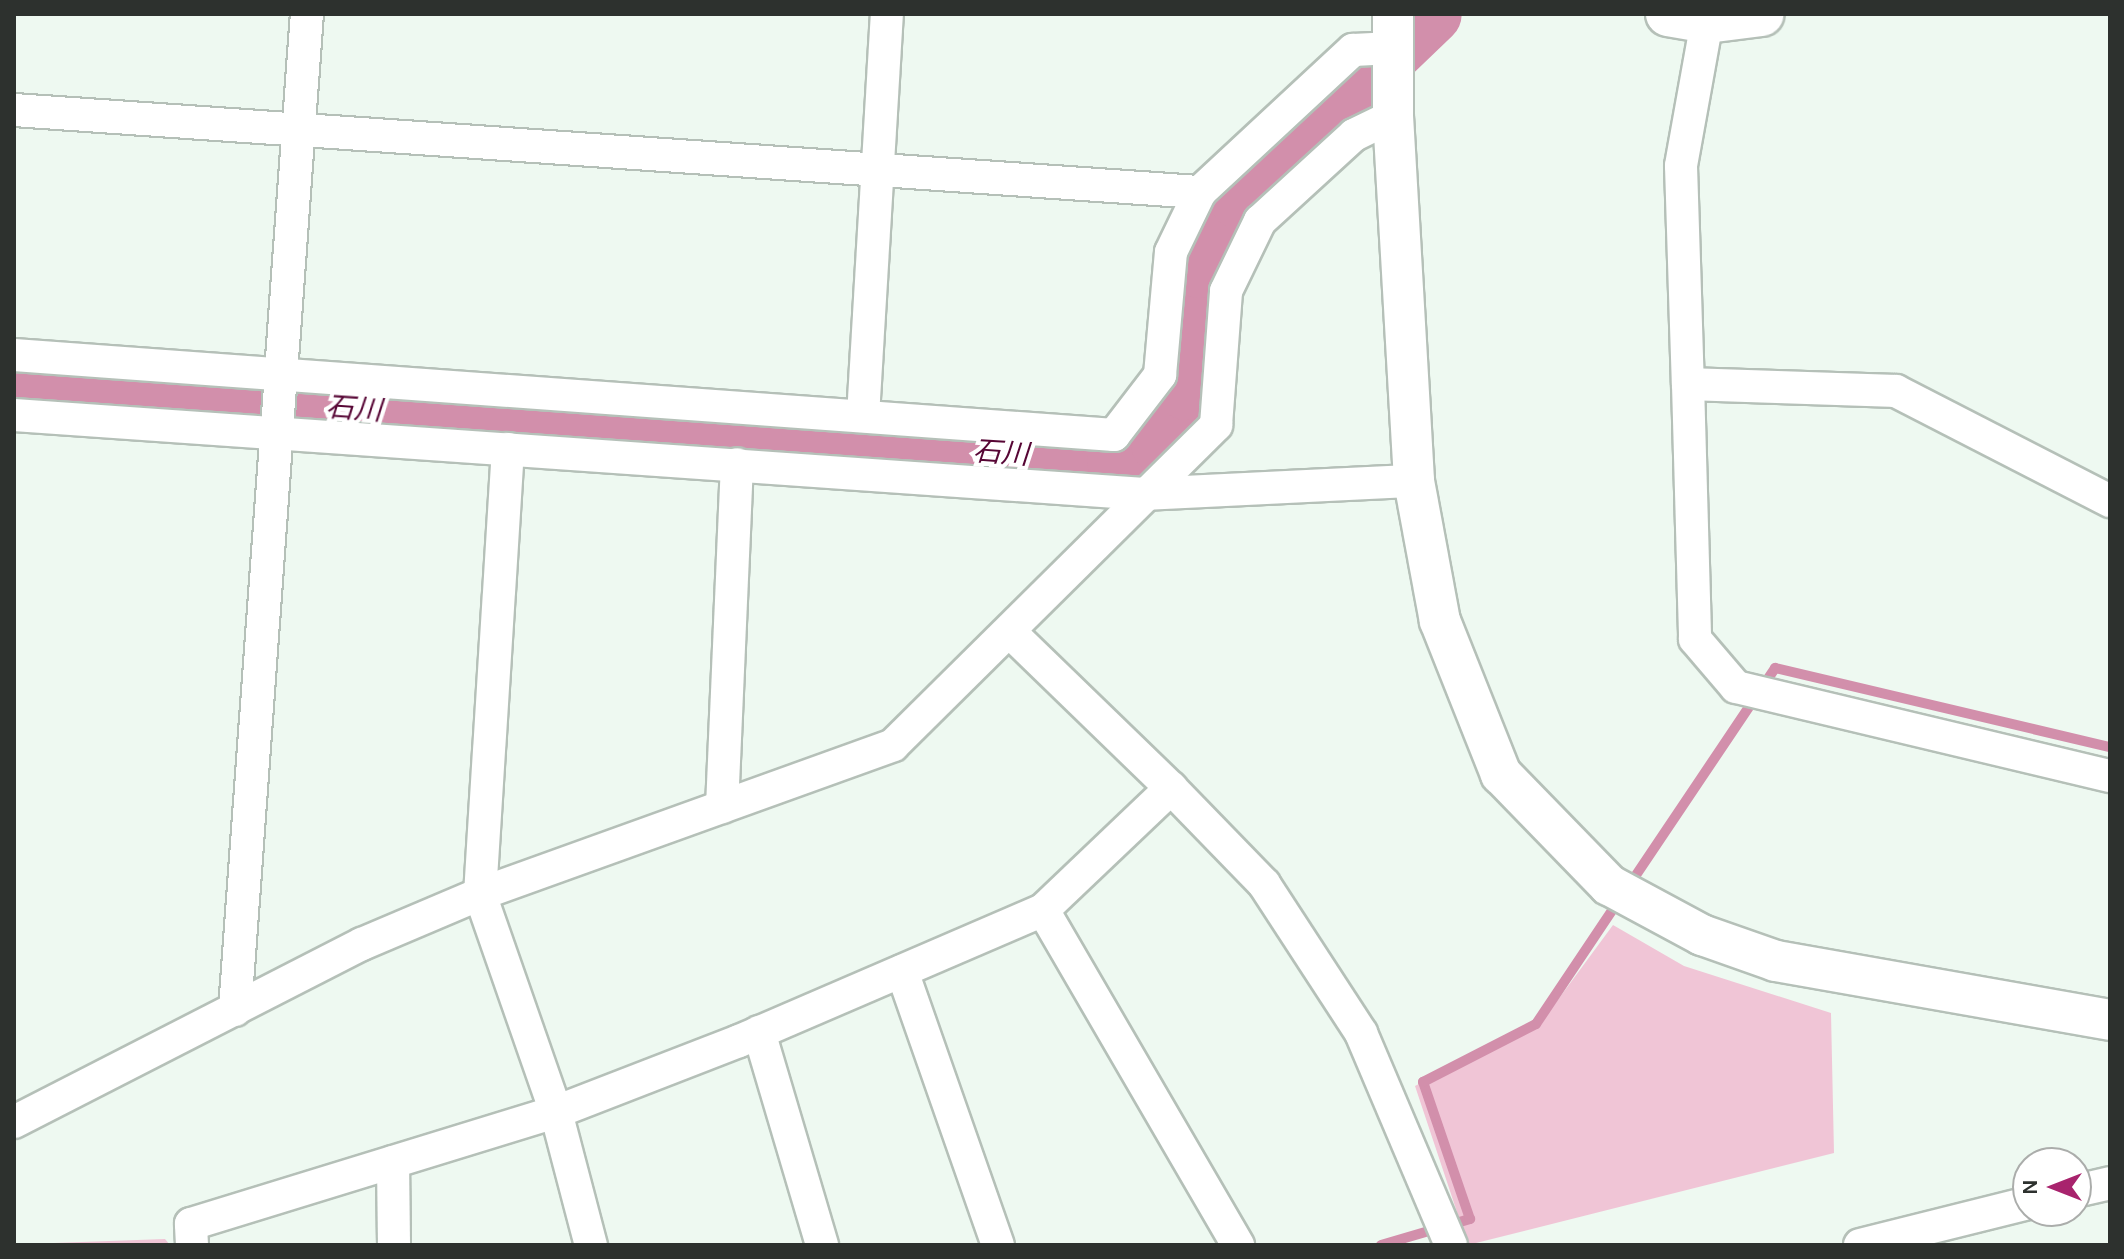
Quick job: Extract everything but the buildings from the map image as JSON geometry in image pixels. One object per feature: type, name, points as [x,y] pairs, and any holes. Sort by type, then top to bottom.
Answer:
[{"type":"main road","points":[[1687,17],[1762,14]]},
{"type":"street","points":[[235,1010],[307,14]]},
{"type":"street","points":[[863,416],[887,14]]},
{"type":"street","points":[[1687,17],[1681,166],[1695,639],[1736,687],[2110,776]]},
{"type":"street","points":[[14,355],[1114,435],[1160,375],[1171,252],[1200,192],[1353,50],[1393,31],[1393,116],[1414,481],[1440,621],[1501,774],[1609,885],[1702,935],[1776,961],[2110,1020]]},
{"type":"street","points":[[14,110],[1200,192]]},
{"type":"street","points":[[14,1122],[362,944],[480,894],[893,745],[1216,425],[1226,291],[1260,221],[1354,135],[1393,116]]},
{"type":"street","points":[[1688,384],[1896,391],[2110,501]]},
{"type":"street","points":[[14,415],[1144,494],[1414,481]]},
{"type":"street","points":[[508,449],[480,894],[556,1112],[591,1245]]},
{"type":"street","points":[[722,807],[737,464]]},
{"type":"street","points":[[1010,632],[1171,788],[1264,884],[1361,1033],[1451,1245]]},
{"type":"street","points":[[192,1245],[191,1224],[556,1112],[759,1032],[1043,910],[1171,788]]},
{"type":"street","points":[[1043,910],[1238,1245]]},
{"type":"street","points":[[902,971],[998,1245]]},
{"type":"street","points":[[759,1032],[822,1245]]},
{"type":"street","points":[[393,1162],[394,1245]]},
{"type":"street","points":[[1860,1245],[2012,1207]]},
{"type":"shaded area","points":[[1613,925],[1684,966],[1831,1013],[1834,1153],[1468,1245],[1415,1086],[1543,1020]]},
{"type":"shaded area","points":[[165,1239],[170,1245],[25,1245],[26,1244]]},
{"type":"waterway","name":"石川","points":[[309,406],[1117,461],[1161,444],[1186,390],[1199,268],[1239,199],[1432,14]]},
{"type":"waterway","name":"石川","points":[[14,386],[249,402]]},
{"type":"waterway","points":[[1628,887],[1775,668],[2110,747]]},
{"type":"waterway","points":[[1381,1245],[1470,1219],[1423,1082],[1536,1024],[1619,900]]}]
